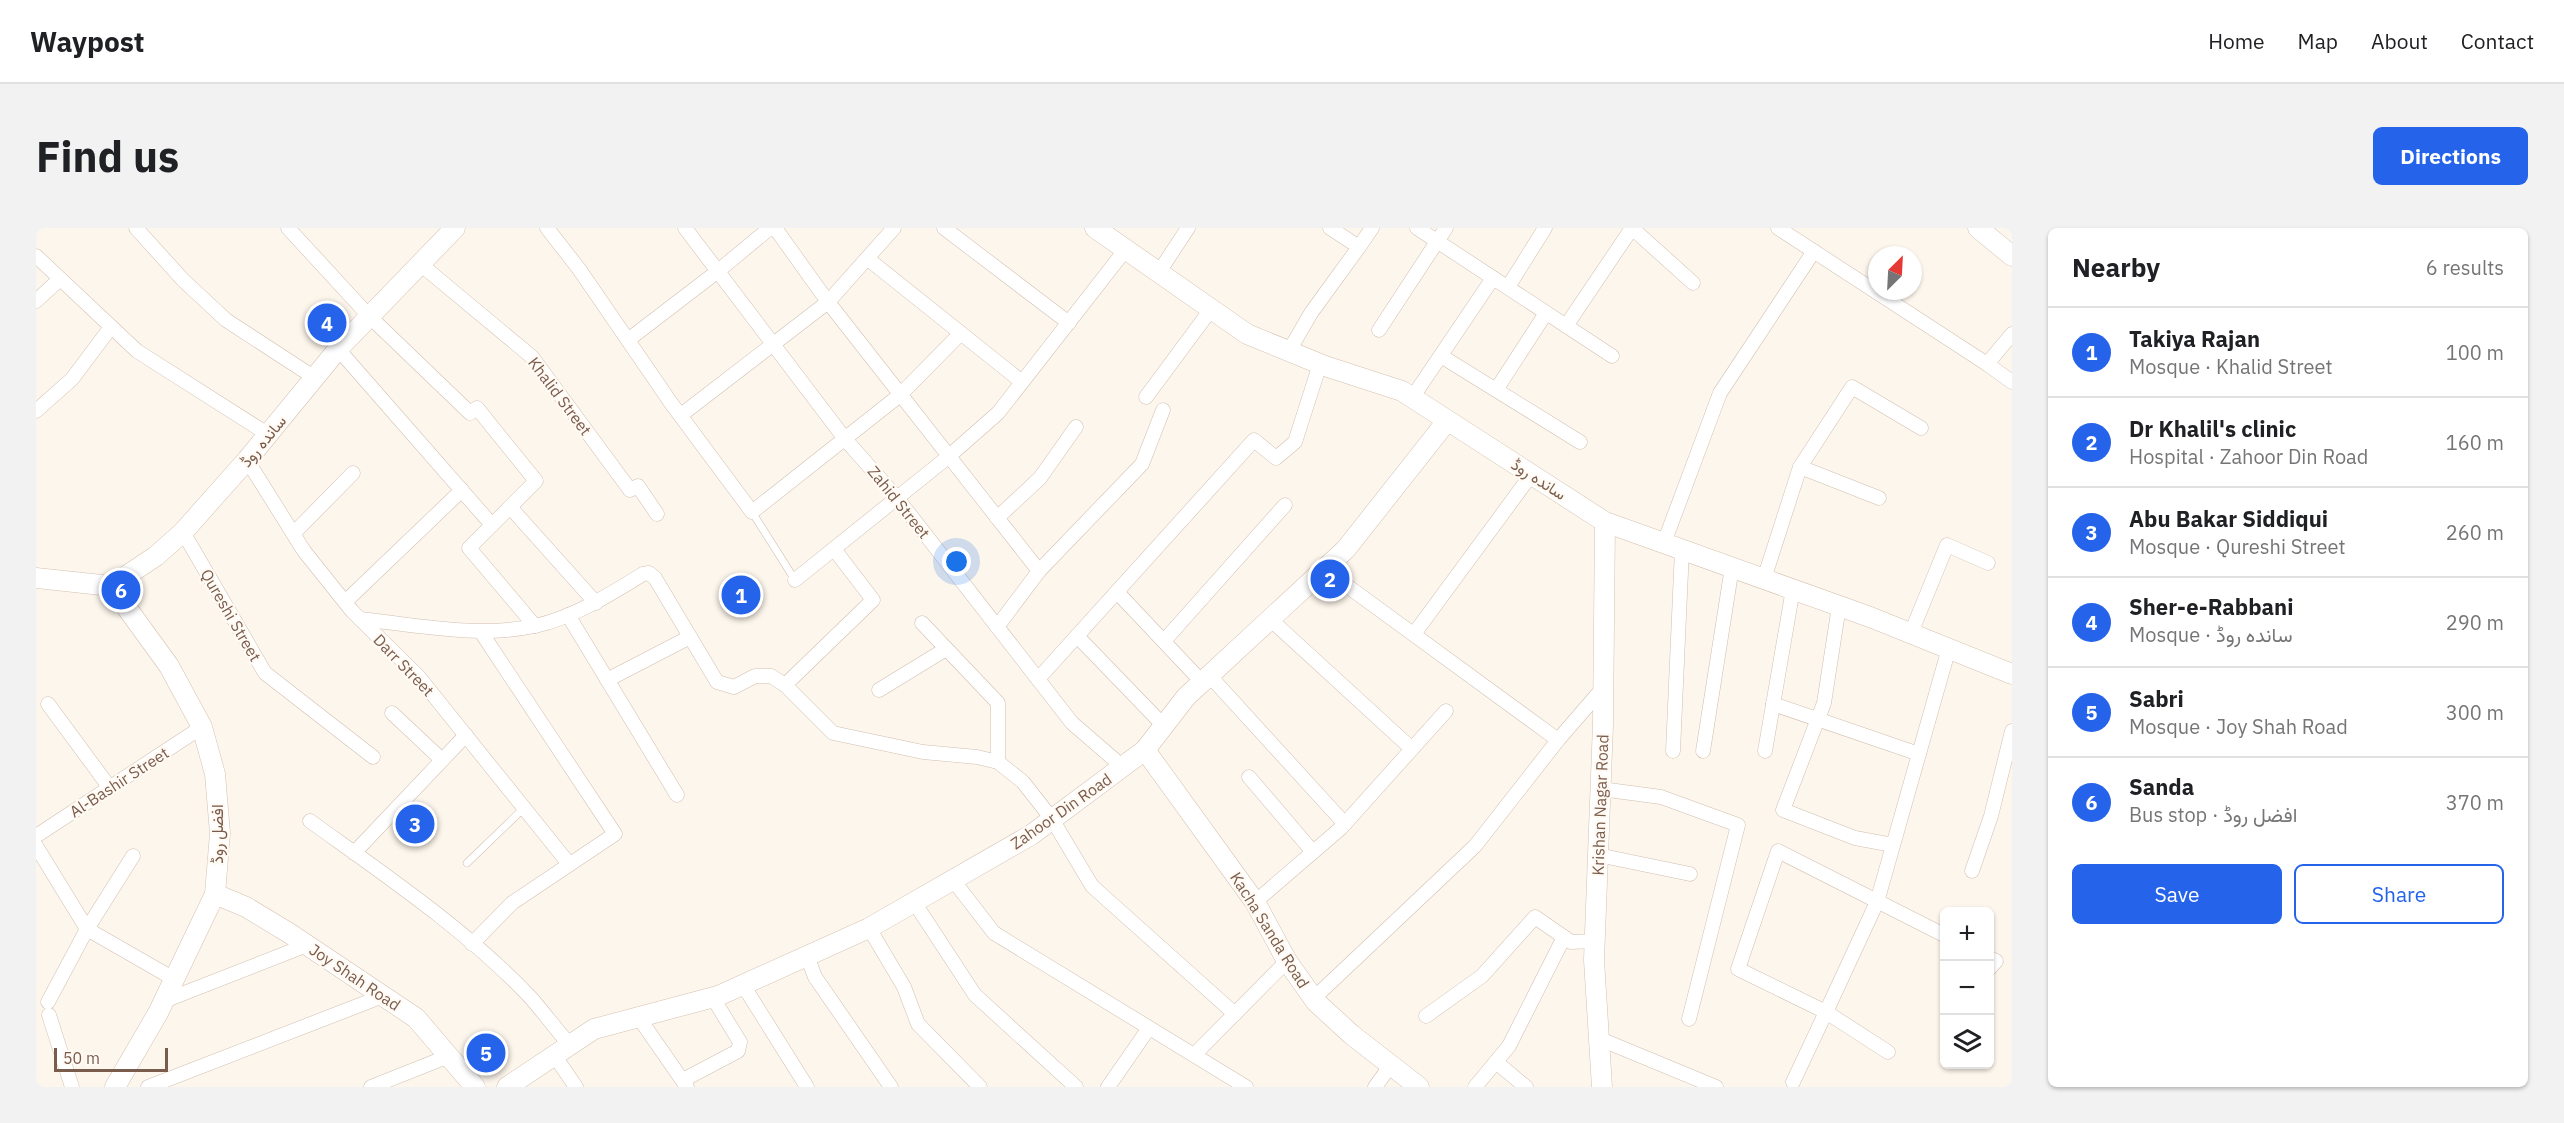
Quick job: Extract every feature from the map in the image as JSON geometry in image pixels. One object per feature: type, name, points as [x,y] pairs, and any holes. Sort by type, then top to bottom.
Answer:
[{"type":"street","points":[[136,228],[183,280],[226,320],[315,378]]},
{"type":"street","points":[[288,228],[369,316],[470,413],[477,408],[536,481],[469,548],[535,626]]},
{"type":"street","name":"ساندہ روڈ","points":[[111,586],[156,556],[183,532],[248,460],[338,349],[455,228]]},
{"type":"street","points":[[547,228],[579,269],[752,512],[900,395],[961,333]]},
{"type":"street","name":"Zahid Street","points":[[685,228],[845,438],[897,498],[1072,723],[1123,766]]},
{"type":"street","points":[[628,340],[770,228]]},
{"type":"street","points":[[775,228],[828,302],[1039,571]]},
{"type":"street","points":[[681,415],[828,302],[894,228]]},
{"type":"street","points":[[944,228],[1069,323]]},
{"type":"street","name":"ساندہ روڈ","points":[[1095,228],[1247,334],[1320,364],[1402,391],[1605,522],[1839,606],[2012,674]]},
{"type":"street","points":[[1159,272],[1188,228]]},
{"type":"street","points":[[1330,228],[1359,247]]},
{"type":"street","points":[[1290,351],[1311,313],[1372,228]]},
{"type":"street","points":[[1417,228],[1612,356]]},
{"type":"street","points":[[1379,330],[1446,228]]},
{"type":"street","points":[[1508,287],[1545,228]]},
{"type":"street","points":[[1566,326],[1632,228],[1693,283]]},
{"type":"street","points":[[1778,228],[2012,382]]},
{"type":"street","points":[[1978,228],[2012,256]]},
{"type":"street","points":[[795,580],[948,457],[998,413],[1126,249]]},
{"type":"street","points":[[1673,751],[1673,546],[1720,393],[1814,251]]},
{"type":"street","points":[[36,256],[137,351],[269,435]]},
{"type":"street","points":[[868,259],[1022,382]]},
{"type":"street","name":"Khalid Street","points":[[419,263],[532,357],[630,490],[638,486],[657,514]]},
{"type":"street","points":[[1412,398],[1493,278]]},
{"type":"street","points":[[36,301],[60,279]]},
{"type":"street","points":[[1146,397],[1212,308]]},
{"type":"street","points":[[1496,390],[1546,313]]},
{"type":"street","points":[[36,411],[72,379],[111,327]]},
{"type":"street","points":[[1987,364],[2012,334]]},
{"type":"street","points":[[338,349],[492,525]]},
{"type":"street","points":[[1441,356],[1580,442]]},
{"type":"street","points":[[1038,679],[1254,440],[1276,458],[1295,442],[1320,364]]},
{"type":"street","points":[[1764,579],[1800,467],[1852,387],[1922,428]]},
{"type":"street","points":[[997,627],[1039,571],[1142,464],[1163,410]]},
{"type":"street","name":"Zahoor Din Road","points":[[507,1087],[594,1029],[713,998],[743,985],[869,928],[1031,835],[1145,750],[1186,697],[1346,549],[1447,421]]},
{"type":"street","points":[[997,518],[1040,478],[1076,427]]},
{"type":"street","name":"Darr Street","points":[[248,460],[294,533],[345,602],[418,676],[569,864]]},
{"type":"street","points":[[1800,467],[1879,498]]},
{"type":"street","points":[[294,533],[353,473]]},
{"type":"street","points":[[1414,634],[1531,475]]},
{"type":"street","points":[[345,602],[462,490]]},
{"type":"street","points":[[1164,641],[1285,505]]},
{"type":"street","points":[[510,507],[596,603]]},
{"type":"street","name":"Krishan Nagar Road","points":[[1603,1087],[1595,941],[1603,688],[1605,522]]},
{"type":"street","name":"Qureshi Street","points":[[183,532],[265,673],[374,757]]},
{"type":"street","points":[[1911,633],[1947,545],[1988,563]]},
{"type":"street","points":[[784,685],[873,600],[834,549]]},
{"type":"street","points":[[1703,751],[1732,567]]},
{"type":"street","points":[[1324,569],[1558,740]]},
{"type":"street","points":[[360,619],[482,632],[535,626],[596,603],[643,574],[649,573],[655,578],[717,682],[734,687],[755,676],[771,676],[784,685],[833,733],[923,752],[977,757],[998,762],[1023,782],[1052,819],[1092,886],[1235,1014]]},
{"type":"street","points":[[36,578],[111,586]]},
{"type":"street","name":"افضل روڈ","points":[[111,586],[169,666],[202,728],[215,774],[219,821],[215,894],[164,1001],[115,1087]]},
{"type":"street","points":[[1765,751],[1793,589]]},
{"type":"street","points":[[1117,592],[1164,641],[1206,679],[1345,824]]},
{"type":"street","points":[[1839,606],[1824,703],[1783,810],[1855,838],[1893,846]]},
{"type":"street","points":[[568,615],[677,795]]},
{"type":"street","points":[[1270,619],[1412,749]]},
{"type":"street","points":[[922,623],[998,703],[998,762]]},
{"type":"street","points":[[472,944],[512,903],[615,834],[482,632]]},
{"type":"street","points":[[1077,636],[1164,726]]},
{"type":"street","points":[[608,680],[690,637]]},
{"type":"street","points":[[879,690],[946,648]]},
{"type":"street","points":[[1793,1082],[1877,902],[1949,648]]},
{"type":"street","points":[[1313,999],[1475,846],[1558,740],[1603,688]]},
{"type":"street","points":[[48,704],[110,788]]},
{"type":"street","points":[[1773,704],[1919,754]]},
{"type":"street","points":[[1255,902],[1345,824],[1446,711]]},
{"type":"street","points":[[392,713],[442,760]]},
{"type":"street","name":"Al-Bashir Street","points":[[36,836],[202,728]]},
{"type":"street","points":[[1972,871],[1991,816],[2012,731]]},
{"type":"street","points":[[354,853],[466,735]]},
{"type":"street","name":"Kacha Sanda Road","points":[[1145,750],[1255,902],[1287,962],[1313,999],[1352,1035],[1419,1087]]},
{"type":"street","points":[[1249,777],[1313,852]]},
{"type":"street","points":[[1600,789],[1661,797],[1738,825],[1689,1019]]},
{"type":"street","points":[[310,821],[397,884],[472,944],[530,998],[562,1050],[576,1087]]},
{"type":"street","points":[[36,846],[87,929],[174,979]]},
{"type":"street","points":[[1888,1052],[1826,1012],[1738,969],[1778,851],[1940,933]]},
{"type":"street","points":[[1598,855],[1690,874]]},
{"type":"street","points":[[72,1087],[49,1009],[87,929],[134,856]]},
{"type":"street","points":[[953,880],[994,933],[1246,1087]]},
{"type":"street","name":"Joy Shah Road","points":[[215,894],[246,907],[416,1018],[475,1087]]},
{"type":"street","points":[[914,902],[975,995],[1076,1087]]},
{"type":"street","points":[[1426,1016],[1482,976],[1534,917],[1571,942],[1595,941]]},
{"type":"street","points":[[869,928],[904,987],[918,1024],[980,1087]]},
{"type":"street","points":[[1475,1087],[1509,1046],[1564,937]]},
{"type":"street","points":[[164,1001],[307,945]]},
{"type":"street","points":[[807,956],[815,977],[891,1087]]},
{"type":"street","points":[[1194,1055],[1287,962]]},
{"type":"street","points":[[743,985],[807,1087]]},
{"type":"street","points":[[148,1087],[383,996]]},
{"type":"street","points":[[639,1018],[685,1084],[738,1051],[740,1047],[740,1042],[713,998]]},
{"type":"street","points":[[1108,1087],[1149,1028]]},
{"type":"street","points":[[1600,1039],[1716,1087]]},
{"type":"street","points":[[371,1087],[449,1056]]},
{"type":"street","points":[[1496,1062],[1526,1087]]},
{"type":"street","points":[[1375,1087],[1391,1065]]},
{"type":"lane","points":[[752,512],[795,580]]},
{"type":"lane","points":[[467,863],[524,808]]},
{"type":"place","name":"Sher-e-Rabbani","points":[[327,323]]},
{"type":"place","name":"Dr Khalil's clinic","points":[[1330,579]]},
{"type":"place","name":"Sanda","points":[[121,590]]},
{"type":"place","name":"Takiya Rajan","points":[[741,595]]},
{"type":"place","name":"Abu Bakar Siddiqui","points":[[415,824]]},
{"type":"place","name":"Sabri","points":[[486,1053]]}]
